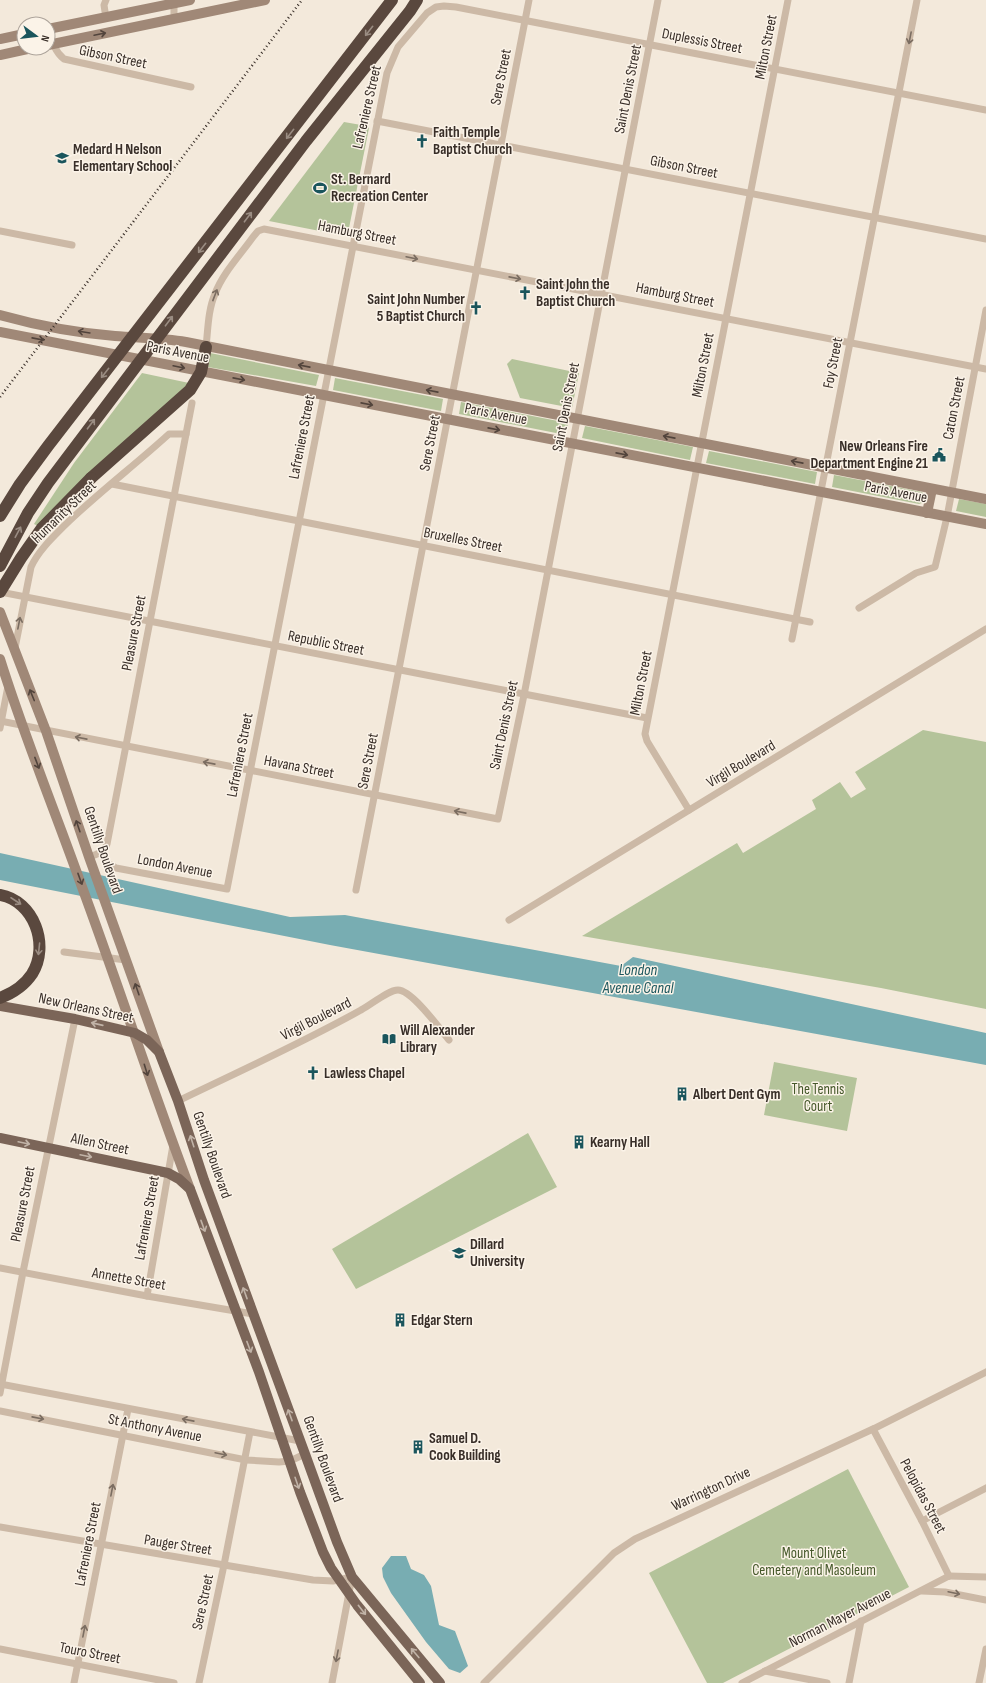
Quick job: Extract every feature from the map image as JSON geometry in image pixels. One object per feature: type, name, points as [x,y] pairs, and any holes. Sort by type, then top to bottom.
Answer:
[{"type":"highway","points":[[0,516],[20,484],[48,446],[392,0]]},
{"type":"highway","points":[[0,566],[25,518],[48,483],[292,160],[410,11],[417,0]]},
{"type":"highway","points":[[0,592],[42,528],[91,478],[190,390],[201,372],[206,346]]},
{"type":"highway","points":[[0,894],[13,899],[21,905],[36,925],[39,938],[36,964],[24,984],[0,998]]},
{"type":"main road","name":"New Orleans Street","points":[[0,1006],[75,1019],[135,1033],[148,1040],[159,1052]]},
{"type":"main road","name":"Gentilly Boulevard","points":[[159,1052],[178,1100],[204,1180],[253,1314],[337,1542],[352,1576],[440,1683]]},
{"type":"main road","name":"Allen Street","points":[[0,1138],[168,1173],[179,1179],[190,1189]]},
{"type":"main road","name":"Gentilly Boulevard","points":[[190,1189],[259,1372],[281,1438],[323,1552],[339,1580],[420,1683]]},
{"type":"street","points":[[106,0],[104,6],[106,18]]},
{"type":"street","points":[[56,27],[106,18],[174,2],[190,0]]},
{"type":"street","points":[[56,43],[265,0]]},
{"type":"street","name":"Sere Street","points":[[356,890],[529,0]]},
{"type":"street","name":"Saint Denis Street","points":[[498,819],[524,695],[658,0]]},
{"type":"street","name":"Milton Street","points":[[689,810],[645,734],[788,0]]},
{"type":"street","name":"Foy Street","points":[[792,639],[917,0]]},
{"type":"street","points":[[174,2],[174,19]]},
{"type":"street","name":"Duplessis Street","points":[[436,7],[456,7],[986,110]]},
{"type":"street","name":"Lafreniere Street","points":[[227,889],[352,245],[387,73],[398,48],[427,13],[436,7]]},
{"type":"street","points":[[0,39],[16,36]]},
{"type":"street","name":"Gibson Street","points":[[56,51],[60,56],[68,60],[191,87]]},
{"type":"street","points":[[0,55],[16,52]]},
{"type":"street","name":"Gibson Street","points":[[377,120],[986,239]]},
{"type":"street","name":"Hamburg Street","points":[[206,346],[211,305],[215,293],[258,231],[264,229],[986,369]]},
{"type":"street","points":[[0,231],[72,245]]},
{"type":"street","name":"Caton Street","points":[[859,608],[916,573],[936,567],[947,517],[986,310]]},
{"type":"street","name":"Paris Avenue","points":[[0,315],[78,331],[114,336],[165,339],[206,346],[986,499]]},
{"type":"street","name":"Paris Avenue","points":[[0,332],[986,524]]},
{"type":"street","name":"Pleasure Street","points":[[102,853],[106,849],[192,404]]},
{"type":"street","name":"Humanity Street","points":[[14,650],[31,567],[34,561],[56,535],[78,513],[169,434],[186,434]]},
{"type":"street","name":"Bruxelles Street","points":[[112,484],[810,622]]},
{"type":"street","points":[[927,513],[932,489]]},
{"type":"street","name":"Republic Street","points":[[0,592],[648,718]]},
{"type":"street","name":"Gentilly Boulevard","points":[[0,612],[46,731],[90,860],[159,1052]]},
{"type":"street","name":"Virgil Boulevard","points":[[509,920],[986,629]]},
{"type":"street","name":"Gentilly Boulevard","points":[[0,659],[8,686],[62,829],[135,1033],[148,1076],[190,1189]]},
{"type":"street","points":[[0,724],[8,686]]},
{"type":"street","name":"Havana Street","points":[[0,724],[23,726],[498,819]]},
{"type":"street","points":[[90,860],[102,853]]},
{"type":"street","name":"London Avenue","points":[[102,853],[106,862],[116,868],[227,889]]},
{"type":"street","points":[[64,952],[126,960]]},
{"type":"street","name":"Virgil Boulevard","points":[[178,1100],[274,1055],[362,1010],[397,990],[407,992],[432,1017],[449,1040]]},
{"type":"street","name":"Pleasure Street","points":[[0,1393],[23,1272],[75,1019]]},
{"type":"street","name":"Lafreniere Street","points":[[147,1296],[173,1145]]},
{"type":"street","name":"Annette Street","points":[[0,1268],[147,1296],[253,1314]]},
{"type":"street","name":"Warrington Drive","points":[[484,1683],[614,1553],[628,1543],[689,1513],[873,1429],[986,1372]]},
{"type":"street","name":"St Anthony Avenue","points":[[1,1385],[300,1441]]},
{"type":"street","name":"Lafreniere Street","points":[[74,1683],[128,1409]]},
{"type":"street","name":"St Anthony Avenue","points":[[0,1411],[123,1434],[246,1460],[279,1462],[290,1461],[305,1454]]},
{"type":"street","name":"Pelopidas Street","points":[[873,1429],[922,1521],[949,1576]]},
{"type":"street","name":"Sere Street","points":[[199,1683],[246,1460],[250,1432]]},
{"type":"street","points":[[922,1521],[986,1488]]},
{"type":"street","name":"Pauger Street","points":[[0,1527],[312,1580],[333,1582],[352,1576]]},
{"type":"street","points":[[332,1683],[352,1576]]},
{"type":"street","points":[[949,1576],[986,1577]]},
{"type":"street","name":"Norman Mayer Avenue","points":[[742,1683],[949,1576]]},
{"type":"street","points":[[922,1590],[945,1592],[986,1600]]},
{"type":"street","points":[[849,1683],[861,1621]]},
{"type":"street","name":"Touro Street","points":[[0,1649],[174,1683]]},
{"type":"street","points":[[979,1683],[986,1649]]},
{"type":"street","points":[[765,1671],[827,1683]]},
{"type":"green space","points":[[344,122],[367,126],[369,128],[348,233],[345,236],[269,221]]},
{"type":"green space","points":[[210,353],[319,375],[316,386],[208,367]]},
{"type":"green space","points":[[512,359],[579,373],[572,408],[520,398],[507,364]]},
{"type":"green space","points":[[142,373],[189,383],[38,526],[34,524],[74,463]]},
{"type":"green space","points":[[335,378],[443,399],[441,411],[333,390]]},
{"type":"green space","points":[[461,402],[568,423],[566,435],[459,414]]},
{"type":"green space","points":[[585,426],[693,447],[690,460],[582,438]]},
{"type":"green space","points":[[709,451],[817,472],[815,484],[706,463]]},
{"type":"green space","points":[[834,475],[922,492],[924,495],[922,503],[919,504],[832,487]]},
{"type":"green space","points":[[959,499],[986,504],[986,517],[956,511]]},
{"type":"green space","points":[[923,730],[986,742],[986,1009],[881,988],[582,936],[737,843],[743,853],[816,809],[812,800],[840,782],[851,798],[866,789],[855,772]]},
{"type":"green space","name":"The Tennis Court","points":[[774,1062],[857,1078],[847,1131],[764,1115]]},
{"type":"green space","points":[[528,1133],[557,1187],[356,1289],[332,1249]]},
{"type":"green space","name":"Mount Olivet Cemetery and Masoleum","points":[[848,1469],[909,1587],[723,1683],[707,1683],[649,1573]]},
{"type":"water","name":"London Avenue Canal","points":[[0,853],[290,917],[345,915],[621,966],[633,957],[986,1033],[986,1065],[330,945],[0,880]]},
{"type":"water","points":[[391,1556],[406,1556],[411,1569],[424,1575],[431,1586],[439,1625],[455,1631],[468,1666],[460,1673],[449,1669],[426,1642],[391,1593],[383,1577],[382,1568]]},
{"type":"railway","points":[[0,397],[302,0]]},
{"type":"place","name":"Faith Temple Baptist Church","points":[[422,141]]},
{"type":"place","name":"Medard H Nelson Elementary School","points":[[62,158]]},
{"type":"place","name":"St. Bernard Recreation Center","points":[[320,188]]},
{"type":"place","name":"Saint John the Baptist Church","points":[[525,293]]},
{"type":"place","name":"Saint John Number 5 Baptist Church","points":[[476,308]]},
{"type":"place","name":"New Orleans Fire Department Engine 21","points":[[939,455]]},
{"type":"place","name":"Will Alexander Library","points":[[389,1039]]},
{"type":"place","name":"Lawless Chapel","points":[[313,1073]]},
{"type":"place","name":"Albert Dent Gym","points":[[682,1094]]},
{"type":"place","name":"Kearny Hall","points":[[579,1142]]},
{"type":"place","name":"Dillard University","points":[[459,1253]]},
{"type":"place","name":"Edgar Stern","points":[[400,1320]]},
{"type":"place","name":"Samuel D. Cook Building","points":[[418,1447]]}]
